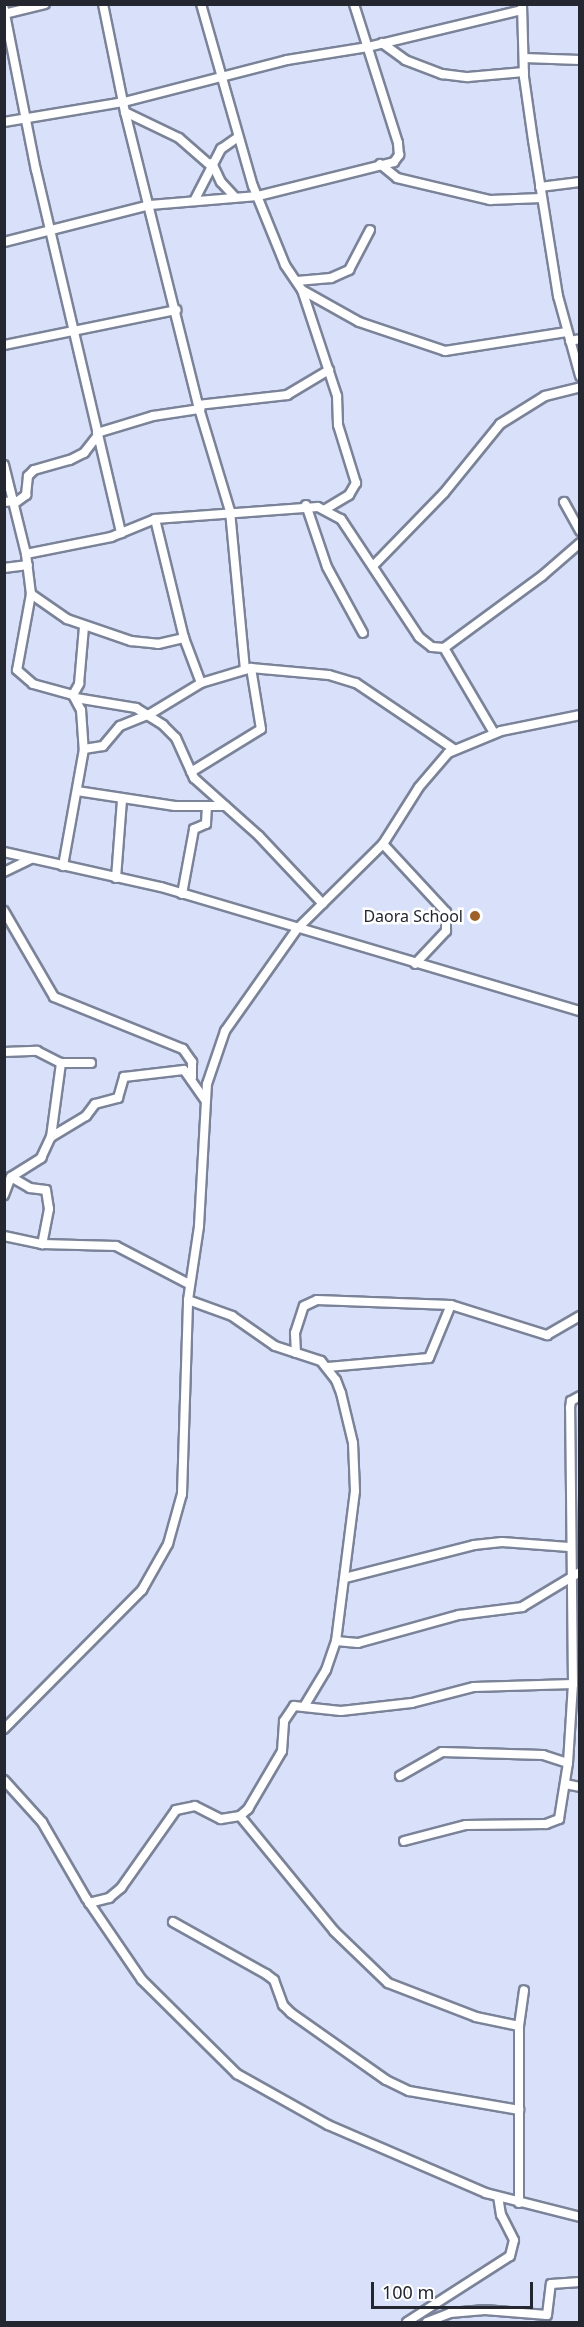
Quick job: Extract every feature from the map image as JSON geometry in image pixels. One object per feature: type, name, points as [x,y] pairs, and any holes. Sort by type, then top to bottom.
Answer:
[{"type":"street","points":[[45,4],[5,12],[25,120],[121,533]]},
{"type":"street","points":[[103,4],[125,112],[199,407],[230,511],[248,668],[261,729],[191,772]]},
{"type":"street","points":[[201,4],[238,137],[258,196],[285,265],[302,290],[337,396],[338,425],[356,483],[349,495],[327,509]]},
{"type":"street","points":[[4,242],[49,227],[150,205],[258,196],[394,162],[399,154],[354,4]]},
{"type":"street","points":[[4,123],[124,102],[221,75],[368,47],[522,7],[524,72],[540,187],[558,296],[579,376]]},
{"type":"street","points":[[382,43],[405,60],[442,74],[524,72]]},
{"type":"street","points":[[524,58],[579,60]]},
{"type":"street","points":[[125,112],[179,138],[211,165],[221,182],[235,197]]},
{"type":"street","points":[[194,201],[221,149],[238,137]]},
{"type":"street","points":[[380,164],[397,178],[490,200],[542,198]]},
{"type":"street","points":[[540,187],[579,182]]},
{"type":"street","points":[[297,281],[332,278],[349,270],[370,230]]},
{"type":"street","points":[[302,290],[359,322],[445,351],[569,336],[579,339]]},
{"type":"street","points":[[4,345],[176,310]]},
{"type":"street","points":[[11,502],[26,495],[28,476],[34,470],[70,460],[84,453],[97,434],[153,416],[287,395],[329,370]]},
{"type":"street","points":[[373,566],[444,493],[500,424],[545,396],[579,387]]},
{"type":"street","points":[[4,465],[11,502],[26,554],[32,594],[17,670],[33,684],[74,697],[126,706],[150,714],[176,738],[191,772],[323,904]]},
{"type":"street","points":[[564,502],[579,531]]},
{"type":"street","points":[[306,505],[327,567],[363,633]]},
{"type":"street","points":[[26,554],[121,533],[136,523],[155,519],[306,505],[327,509],[341,519],[419,637],[432,647],[444,648],[542,576],[579,543]]},
{"type":"street","points":[[155,519],[184,638],[201,683]]},
{"type":"street","points":[[4,568],[28,565]]},
{"type":"street","points":[[32,594],[84,627],[144,644],[184,638]]},
{"type":"street","points":[[63,866],[84,749],[81,710],[74,697],[79,684],[84,627]]},
{"type":"street","points":[[444,648],[494,733]]},
{"type":"street","points":[[84,749],[103,746],[116,729],[150,714],[201,683],[248,668],[329,675],[356,683],[454,749]]},
{"type":"street","points":[[4,1729],[142,1590],[168,1544],[182,1494],[188,1300],[199,1226],[205,1100],[212,1062],[225,1030],[297,929],[383,844],[419,788],[454,749],[494,733],[579,715]]},
{"type":"street","points":[[77,791],[122,800],[225,806]]},
{"type":"street","points":[[116,878],[122,800]]},
{"type":"street","points":[[182,894],[194,829],[206,824],[207,806]]},
{"type":"street","points":[[383,844],[446,912],[446,931],[415,964]]},
{"type":"street","points":[[4,852],[182,894],[579,1011]]},
{"type":"street","points":[[4,872],[32,859]]},
{"type":"street","points":[[4,911],[54,997],[183,1049],[192,1062],[192,1077],[205,1100]]},
{"type":"street","points":[[4,1052],[37,1051],[61,1063],[92,1063]]},
{"type":"street","points":[[4,1195],[12,1177],[41,1158],[51,1137],[61,1063]]},
{"type":"street","points":[[51,1137],[86,1116],[95,1104],[118,1098],[124,1077],[177,1070],[192,1077]]},
{"type":"street","points":[[12,1177],[30,1188],[46,1190],[49,1209],[42,1244]]},
{"type":"street","points":[[4,1236],[42,1244],[116,1246],[189,1284]]},
{"type":"street","points":[[188,1300],[232,1316],[274,1346],[297,1353],[328,1367],[429,1358],[450,1305]]},
{"type":"street","points":[[297,1353],[295,1333],[304,1306],[317,1300],[450,1305],[547,1335],[579,1316]]},
{"type":"street","points":[[305,1705],[331,1661],[336,1641],[355,1491],[355,1459],[341,1393],[328,1367]]},
{"type":"street","points":[[404,1841],[466,1825],[556,1822],[566,1784],[573,1684],[569,1547],[570,1408],[571,1401],[579,1396]]},
{"type":"street","points":[[345,1578],[474,1545],[502,1542],[569,1547]]},
{"type":"street","points":[[336,1641],[358,1643],[459,1615],[522,1607],[579,1572]]},
{"type":"street","points":[[89,1903],[109,1898],[121,1888],[176,1810],[195,1806],[221,1819],[240,1816],[282,1751],[284,1721],[289,1709],[305,1705],[341,1711],[412,1703],[474,1687],[573,1684]]},
{"type":"street","points":[[400,1776],[442,1752],[543,1755],[568,1763]]},
{"type":"street","points":[[4,1780],[42,1822],[89,1903],[142,1980],[243,2078],[328,2125],[498,2197],[579,2217]]},
{"type":"street","points":[[566,1784],[579,1787]]},
{"type":"street","points":[[240,1816],[334,1931],[387,1983],[476,2017],[519,2026]]},
{"type":"street","points":[[173,1922],[266,1974],[274,1980],[283,2005],[291,2013],[386,2080],[409,2091],[519,2110]]},
{"type":"street","points":[[519,2203],[519,2026],[524,1990]]},
{"type":"street","points":[[407,2322],[510,2256],[514,2240],[501,2216],[498,2197]]},
{"type":"street","points":[[427,2322],[450,2313],[474,2310],[547,2315],[551,2284],[579,2282]]},
{"type":"place","name":"Daora School","points":[[475,916]]}]
